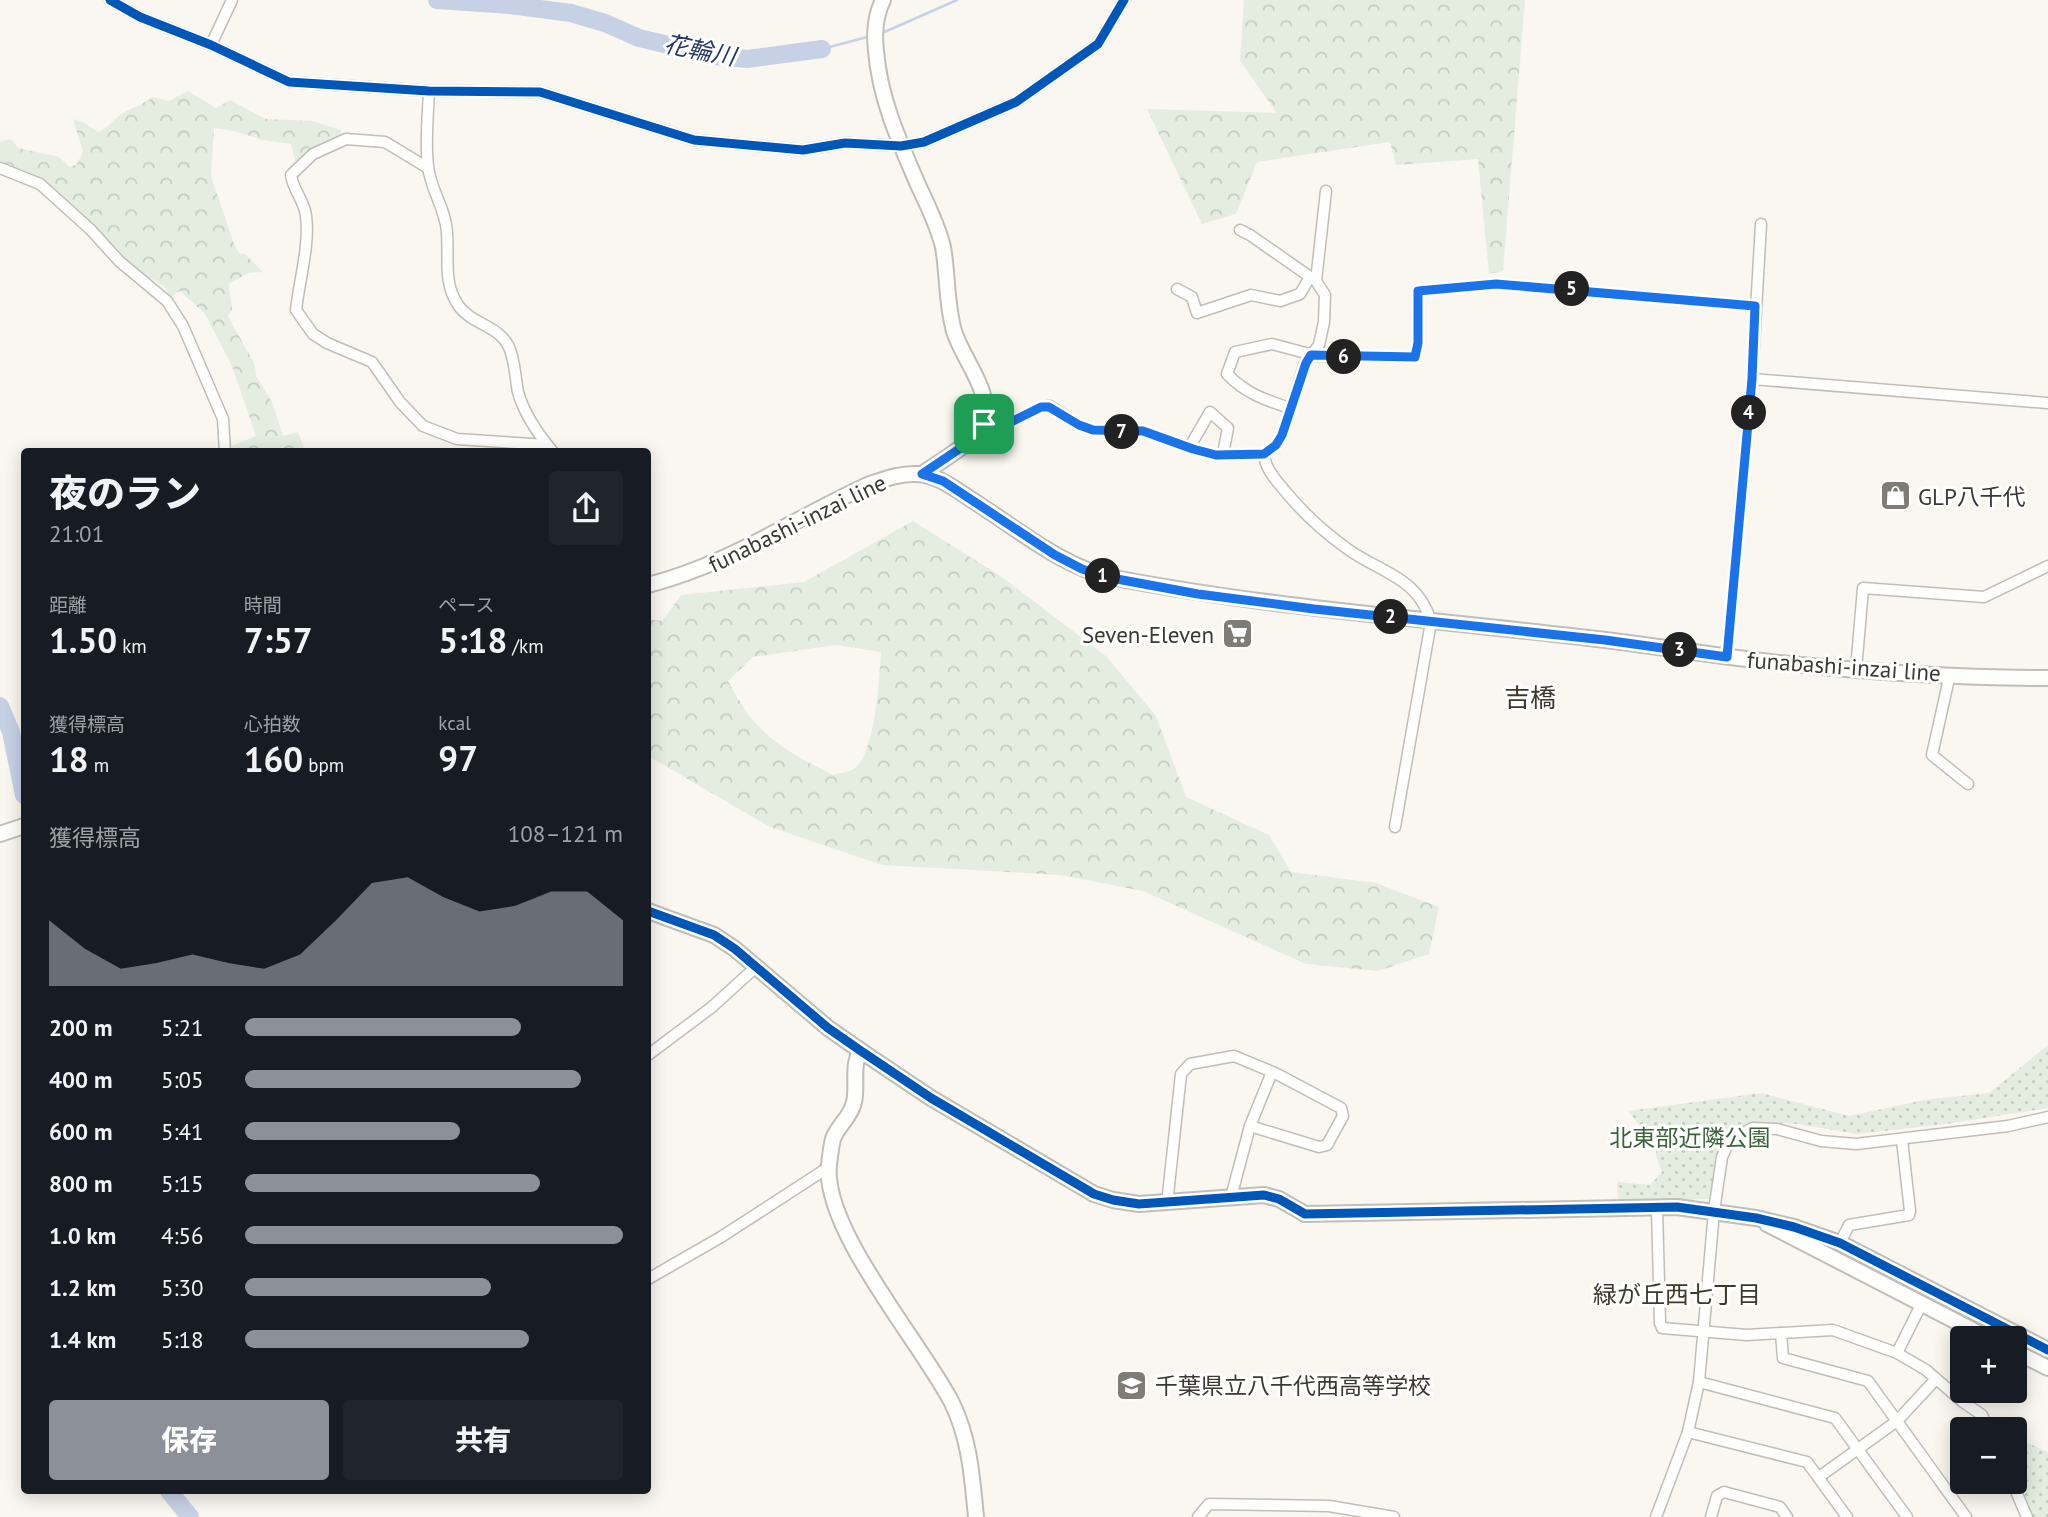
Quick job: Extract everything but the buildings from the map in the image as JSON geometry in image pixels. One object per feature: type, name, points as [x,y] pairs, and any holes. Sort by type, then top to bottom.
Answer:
[{"type":"street","points":[[110,0],[140,17],[211,45],[289,82],[429,91],[540,92],[694,140],[803,150],[845,143],[901,146],[924,142],[1016,103],[1098,44],[1124,0]]},
{"type":"street","points":[[211,45],[232,0]]},
{"type":"street","points":[[883,0],[877,11],[874,40],[877,73],[886,109],[943,247],[948,303],[955,333],[979,383],[985,403],[984,424],[974,439],[922,474]]},
{"type":"street","points":[[429,91],[428,168],[444,213],[448,234],[446,259],[449,288],[460,308],[474,321],[499,333],[509,346],[519,394],[529,420],[550,448]]},
{"type":"street","points":[[428,168],[385,142],[346,139],[323,149],[300,164],[291,175],[292,185],[306,214],[306,238],[296,310],[313,334],[327,343],[373,362],[400,402],[424,426],[464,440],[550,448]]},
{"type":"street","points":[[0,168],[40,184],[91,230],[119,261],[167,301],[183,326],[223,419],[225,448]]},
{"type":"street","points":[[1177,289],[1192,297],[1197,313],[1251,295],[1280,301],[1300,294],[1313,279],[1326,191]]},
{"type":"street","points":[[1727,657],[1752,379],[1760,224]]},
{"type":"street","points":[[984,424],[1013,421],[1041,407],[1049,407],[1093,430],[1143,431],[1189,448],[1223,454],[1264,454],[1276,445],[1282,435],[1306,363],[1320,345],[1325,295],[1313,279],[1240,230]]},
{"type":"street","points":[[1290,408],[1252,395],[1227,374],[1235,352],[1256,345],[1272,344],[1311,355],[1415,357],[1418,343],[1418,291],[1496,284],[1755,306]]},
{"type":"street","points":[[1752,379],[2048,403]]},
{"type":"street","points":[[1189,448],[1210,412],[1228,428],[1223,454]]},
{"type":"street","points":[[1264,454],[1265,462],[1274,478],[1318,525],[1377,568],[1395,575],[1418,593],[1426,604],[1431,622],[1395,827]]},
{"type":"street","name":"funabashi-inzai line","points":[[651,584],[721,561],[870,484],[889,477],[922,474],[943,481],[1055,555],[1082,569],[1106,577],[1198,594],[1856,670],[2048,678]]},
{"type":"street","points":[[1856,670],[1863,587],[1984,597],[2048,566]]},
{"type":"street","points":[[1950,674],[1932,755],[1968,784]]},
{"type":"street","points":[[0,834],[21,827]]},
{"type":"street","points":[[651,912],[714,935],[757,965],[810,1014],[931,1098],[1079,1187],[1113,1200],[1167,1204],[1265,1195],[1279,1199],[1305,1214],[1657,1208],[1714,1211],[1794,1227],[1840,1243],[2048,1349]]},
{"type":"street","points":[[651,1053],[712,1007],[757,965]]},
{"type":"street","points":[[861,1051],[856,1058],[855,1101],[852,1112],[833,1139],[829,1167],[835,1208],[862,1261],[952,1404],[970,1456],[976,1517]]},
{"type":"street","points":[[1167,1204],[1181,1074],[1190,1064],[1234,1056],[1272,1072],[1341,1108],[1343,1116],[1327,1145],[1319,1147],[1250,1126]]},
{"type":"street","points":[[1231,1197],[1250,1126],[1272,1072]]},
{"type":"street","points":[[1656,1517],[1688,1432],[1699,1382],[1714,1211],[1722,1157],[1727,1146],[1737,1136],[1754,1128],[1777,1129],[1836,1144],[1856,1144],[2008,1126],[2048,1117]]},
{"type":"street","points":[[1840,1243],[1849,1225],[1909,1215],[1902,1140]]},
{"type":"street","points":[[651,1277],[720,1237],[829,1167]]},
{"type":"street","points":[[1657,1208],[1660,1323],[1667,1330],[1747,1335],[1833,1330],[1897,1353],[1927,1370],[1983,1417]]},
{"type":"street","points":[[1756,1218],[1790,1238],[1965,1326]]},
{"type":"street","points":[[1897,1353],[1922,1303]]},
{"type":"street","points":[[1781,1333],[1783,1358],[1868,1381],[1966,1517]]},
{"type":"street","points":[[2027,1358],[2048,1368]]},
{"type":"street","points":[[1819,1477],[1897,1421],[1936,1379]]},
{"type":"street","points":[[1699,1382],[1835,1418],[1907,1517]]},
{"type":"street","points":[[1688,1432],[1807,1462],[1847,1517]]},
{"type":"street","points":[[1711,1517],[1717,1496],[1724,1492],[1780,1507],[1787,1517]]},
{"type":"street","points":[[2017,1494],[2027,1517]]},
{"type":"street","points":[[1198,1517],[1209,1504],[1329,1506],[1394,1517]]},
{"type":"green space","points":[[1244,0],[1525,0],[1503,271],[1489,274],[1478,159],[1396,165],[1390,142],[1257,162],[1236,214],[1202,224],[1147,109],[1277,113],[1240,61]]},
{"type":"green space","points":[[188,91],[216,108],[230,100],[266,119],[313,121],[341,130],[341,144],[307,164],[295,161],[291,144],[214,128],[211,176],[234,244],[239,253],[245,254],[263,272],[248,273],[229,284],[232,310],[228,316],[255,365],[256,376],[272,402],[283,436],[298,432],[304,448],[232,448],[256,436],[232,366],[205,314],[180,291],[171,297],[164,286],[135,269],[45,182],[0,163],[0,142],[9,139],[18,148],[59,157],[70,167],[77,164],[83,152],[73,119],[98,132],[121,114],[153,97],[169,101]]},
{"type":"green space","points":[[913,521],[1002,577],[1107,657],[1156,716],[1186,797],[1269,835],[1291,872],[1376,883],[1439,907],[1429,954],[1378,971],[1306,964],[1143,891],[1061,875],[882,865],[770,827],[651,758],[651,619],[662,621],[681,595],[804,582]],"holes":[[[836,645],[881,652],[872,731],[861,760],[854,769],[833,775],[772,739],[749,715],[728,681],[753,657]]]},
{"type":"green space","name":"北東部近隣公園","points":[[2048,1045],[2048,1108],[1857,1134],[1797,1124],[1760,1122],[1743,1128],[1720,1154],[1709,1199],[1618,1201],[1617,1182],[1650,1185],[1662,1172],[1656,1156],[1656,1140],[1645,1132],[1628,1111],[1761,1093],[1849,1116],[1924,1100],[1989,1093]]},
{"type":"green space","points":[[2027,1443],[2048,1452],[2048,1517],[2033,1517],[2022,1494],[2027,1494]]},
{"type":"waterway","name":"花輪川","points":[[437,0],[571,13],[605,23],[639,38],[715,56],[747,59],[822,49]]},
{"type":"waterway","name":"花輪川","points":[[880,34],[957,0]]},
{"type":"waterway","name":"花輪川","points":[[822,49],[871,36]]},
{"type":"waterway","points":[[0,706],[11,732],[21,780]]},
{"type":"waterway","points":[[171,1494],[190,1517]]},
{"type":"cycle path","points":[[110,0],[140,17],[211,45],[289,82],[429,91],[540,92],[694,140],[803,150],[845,143],[901,146],[924,142],[1016,102],[1098,44],[1124,0]]},
{"type":"cycle path","points":[[651,912],[714,935],[735,949],[828,1028],[931,1098],[1094,1194],[1113,1200],[1139,1204],[1264,1195],[1279,1199],[1305,1214],[1677,1207],[1756,1218],[1794,1227],[1840,1243],[2048,1350]]},
{"type":"place","name":"GLP八千代","points":[[1895,496]]},
{"type":"place","name":"Seven-Eleven","points":[[1237,634]]},
{"type":"place","name":"千葉県立八千代西高等学校","points":[[1132,1385]]},
{"type":"district","name":"吉橋","points":[[1530,697]]},
{"type":"district","name":"緑が丘西七丁目","points":[[1677,1294]]},
{"type":"route","points":[[1496,284],[1755,306],[1752,379],[1727,657],[1605,640],[1314,609],[1198,594],[1106,577],[1082,569],[1055,555],[943,481],[922,474],[974,439],[984,424],[1013,421],[1041,407],[1049,407],[1093,430],[1143,431],[1216,455],[1264,454],[1276,445],[1282,435],[1311,355],[1415,357],[1418,343],[1418,291],[1496,284]]}]
